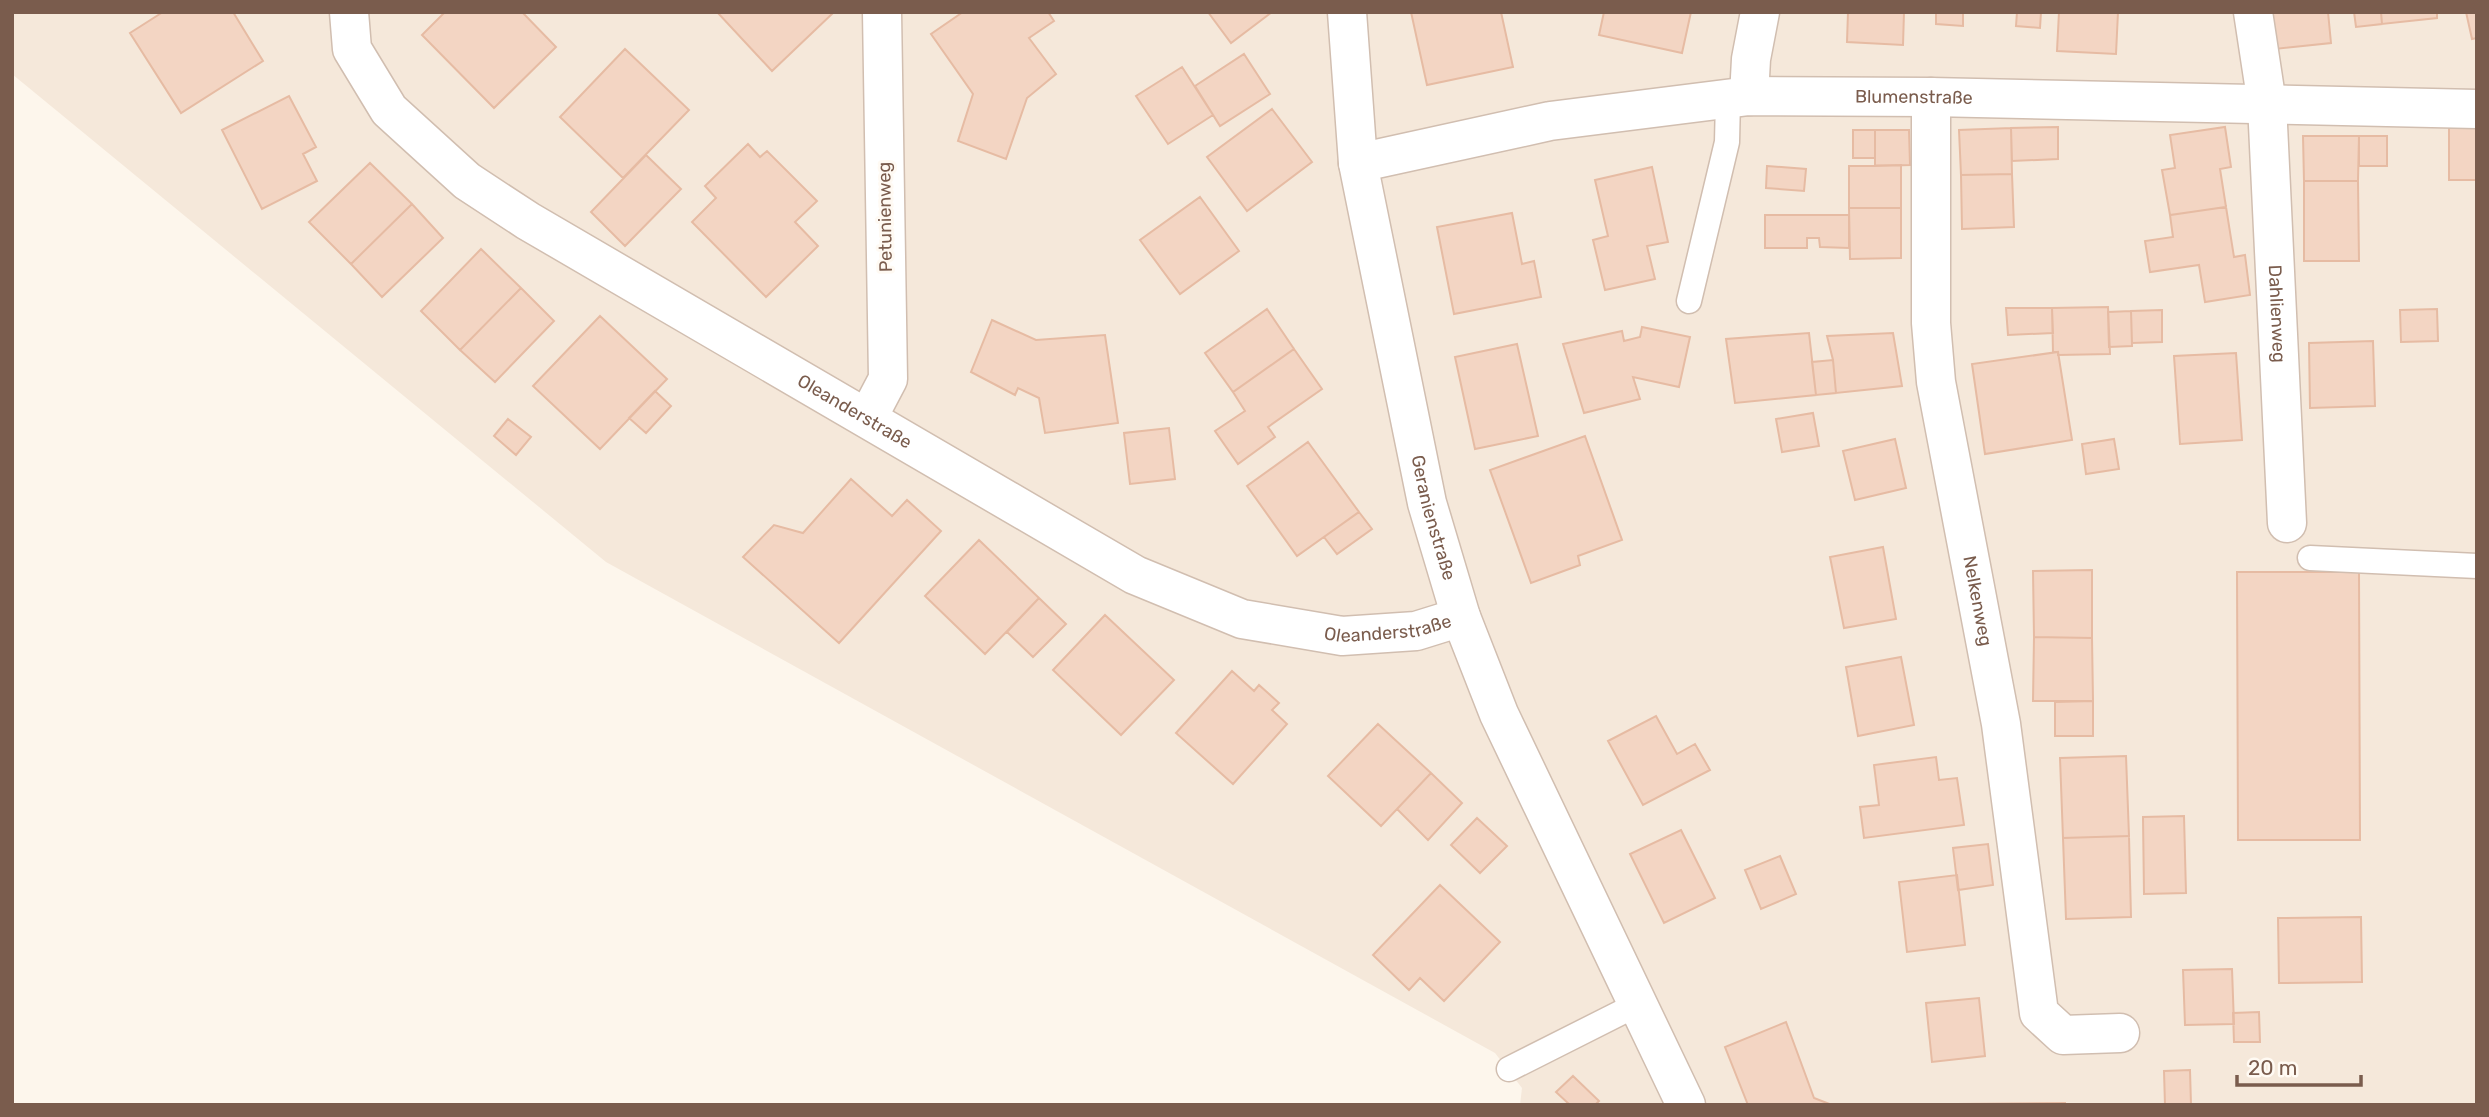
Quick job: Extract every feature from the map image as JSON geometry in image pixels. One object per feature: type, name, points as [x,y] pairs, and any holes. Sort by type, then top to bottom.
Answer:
[{"type":"street","name":"Oleanderstraße","points":[[349,12],[352,49],[389,110],[467,181],[528,221],[1135,575],[1242,619],[1342,636],[1416,631],[1461,617]]},
{"type":"street","name":"Petunienweg","points":[[868,417],[888,379],[882,12]]},
{"type":"street","name":"Geranienstraße","points":[[1347,12],[1358,163],[1427,503],[1461,617],[1499,714],[1686,1105]]},
{"type":"street","points":[[1739,97],[1751,59],[1760,12]]},
{"type":"street","name":"Dahlienweg","points":[[2253,12],[2267,104],[2287,523]]},
{"type":"street","name":"Blumenstraße","points":[[1358,163],[1550,121],[1739,97],[1931,97],[2477,109]]},
{"type":"street","name":"Nelkenweg","points":[[1931,97],[1931,323],[1936,382],[2001,724],[2039,1013],[2063,1035],[2120,1033]]},
{"type":"lane","points":[[1689,301],[1739,97]]},
{"type":"lane","points":[[2310,558],[2477,566]]},
{"type":"lane","points":[[1509,1069],[1636,1005]]},
{"type":"shaded area","points":[[12,12],[2477,12],[2477,1105],[1520,1105],[1522,1088],[1495,1053],[606,562],[12,74]]},
{"type":"building","points":[[163,12],[233,12],[263,61],[181,113],[130,33]]},
{"type":"building","points":[[445,12],[522,12],[556,47],[494,108],[422,35]]},
{"type":"building","points":[[717,12],[831,12],[833,13],[772,71]]},
{"type":"building","points":[[963,12],[1048,12],[1054,21],[1029,38],[1056,74],[1027,98],[1006,159],[958,141],[973,94],[931,34]]},
{"type":"building","points":[[1208,12],[1272,12],[1231,43]]},
{"type":"building","points":[[1411,12],[1501,12],[1513,67],[1427,85]]},
{"type":"building","points":[[1604,12],[1691,12],[1682,53],[1599,35]]},
{"type":"building","points":[[1848,12],[1904,12],[1903,45],[1847,42]]},
{"type":"building","points":[[1936,12],[1963,12],[1963,26],[1936,24]]},
{"type":"building","points":[[2017,12],[2041,12],[2040,28],[2016,26]]},
{"type":"building","points":[[2059,12],[2118,12],[2116,54],[2057,51]]},
{"type":"building","points":[[2271,12],[2328,12],[2331,43],[2275,49]]},
{"type":"building","points":[[2354,12],[2381,12],[2382,24],[2356,27]]},
{"type":"building","points":[[2381,12],[2437,12],[2437,18],[2382,24]]},
{"type":"building","points":[[2466,12],[2477,12],[2477,38],[2472,39]]},
{"type":"building","points":[[625,49],[689,110],[623,178],[560,117]]},
{"type":"building","points":[[1244,54],[1270,94],[1220,126],[1195,86]]},
{"type":"building","points":[[1182,67],[1213,115],[1168,144],[1136,96]]},
{"type":"building","points":[[289,96],[316,147],[303,154],[317,181],[262,209],[222,130]]},
{"type":"building","points":[[1272,109],[1312,162],[1247,211],[1207,157]]},
{"type":"building","points":[[2058,127],[2058,159],[2012,161],[2011,128]]},
{"type":"building","points":[[2225,127],[2231,167],[2220,169],[2226,207],[2170,215],[2162,170],[2175,168],[2170,135]]},
{"type":"building","points":[[2449,127],[2476,127],[2477,180],[2449,180]]},
{"type":"building","points":[[2011,128],[2012,174],[1961,175],[1959,130]]},
{"type":"building","points":[[1853,130],[1875,130],[1875,158],[1853,158]]},
{"type":"building","points":[[1875,130],[1909,130],[1910,165],[1875,166]]},
{"type":"building","points":[[2303,136],[2359,136],[2358,181],[2304,181]]},
{"type":"building","points":[[2359,136],[2387,136],[2387,166],[2359,166]]},
{"type":"building","points":[[748,144],[760,157],[767,151],[817,201],[795,222],[818,246],[766,297],[692,222],[716,198],[705,186]]},
{"type":"building","points":[[646,155],[681,189],[625,246],[591,212]]},
{"type":"building","points":[[370,163],[412,204],[351,264],[309,222]]},
{"type":"building","points":[[1901,165],[1901,208],[1849,208],[1849,166]]},
{"type":"building","points":[[1767,166],[1806,169],[1804,191],[1766,188]]},
{"type":"building","points":[[1652,167],[1668,242],[1647,246],[1655,279],[1605,290],[1593,240],[1608,236],[1595,180]]},
{"type":"building","points":[[2012,174],[2014,227],[1962,229],[1961,175]]},
{"type":"building","points":[[2304,181],[2358,181],[2359,261],[2304,261]]},
{"type":"building","points":[[1200,197],[1239,251],[1180,294],[1140,240]]},
{"type":"building","points":[[412,204],[443,238],[382,297],[351,264]]},
{"type":"building","points":[[2226,207],[2234,257],[2245,255],[2250,295],[2205,302],[2199,265],[2150,272],[2145,241],[2173,237],[2170,215]]},
{"type":"building","points":[[1849,208],[1901,208],[1901,258],[1850,259]]},
{"type":"building","points":[[1512,213],[1522,264],[1534,261],[1541,297],[1454,314],[1437,227]]},
{"type":"building","points":[[1765,215],[1849,215],[1849,248],[1820,247],[1819,238],[1807,238],[1807,248],[1765,248]]},
{"type":"building","points":[[481,249],[521,288],[460,350],[421,311]]},
{"type":"building","points":[[521,288],[554,321],[495,382],[460,350]]},
{"type":"building","points":[[2108,307],[2110,354],[2058,355],[2058,352],[2053,352],[2052,308]]},
{"type":"building","points":[[2006,308],[2052,308],[2053,333],[2008,335]]},
{"type":"building","points":[[1267,309],[1294,349],[1233,392],[1205,353]]},
{"type":"building","points":[[2437,309],[2438,341],[2401,342],[2400,310]]},
{"type":"building","points":[[2162,310],[2162,342],[2132,343],[2131,311]]},
{"type":"building","points":[[2131,311],[2132,346],[2109,347],[2108,312]]},
{"type":"building","points":[[600,316],[667,379],[600,449],[533,386]]},
{"type":"building","points":[[992,320],[1036,340],[1105,335],[1118,423],[1045,433],[1039,398],[1018,388],[1015,395],[971,372]]},
{"type":"building","points":[[1642,327],[1690,337],[1679,387],[1633,377],[1640,399],[1584,413],[1563,344],[1622,331],[1624,341],[1640,337]]},
{"type":"building","points":[[1809,333],[1816,395],[1735,403],[1726,339]]},
{"type":"building","points":[[1893,333],[1902,386],[1836,393],[1833,360],[1827,336]]},
{"type":"building","points":[[2373,341],[2375,406],[2310,408],[2309,343]]},
{"type":"building","points":[[1517,344],[1538,436],[1475,449],[1455,357]]},
{"type":"building","points":[[1294,349],[1322,389],[1268,427],[1275,437],[1238,464],[1215,431],[1245,411],[1233,392]]},
{"type":"building","points":[[2058,352],[2072,440],[1985,454],[1972,364]]},
{"type":"building","points":[[2236,353],[2242,440],[2180,444],[2174,356]]},
{"type":"building","points":[[1833,360],[1836,393],[1816,395],[1812,362]]},
{"type":"building","points":[[655,391],[671,406],[646,433],[629,418]]},
{"type":"building","points":[[1813,413],[1819,446],[1782,452],[1776,419]]},
{"type":"building","points":[[508,419],[531,437],[516,455],[494,436]]},
{"type":"building","points":[[1169,428],[1175,479],[1130,484],[1124,433]]},
{"type":"building","points":[[1585,436],[1622,540],[1578,556],[1580,565],[1531,583],[1490,470]]},
{"type":"building","points":[[1895,439],[1906,488],[1855,500],[1843,451]]},
{"type":"building","points":[[2114,439],[2119,469],[2086,474],[2082,444]]},
{"type":"building","points":[[1308,442],[1359,512],[1297,556],[1247,486]]},
{"type":"building","points":[[851,479],[892,516],[907,500],[941,531],[839,643],[743,557],[774,525],[803,533]]},
{"type":"building","points":[[1359,512],[1372,529],[1337,554],[1324,537]]},
{"type":"building","points":[[979,540],[1039,598],[985,654],[925,596]]},
{"type":"building","points":[[1883,547],[1896,619],[1844,628],[1830,557]]},
{"type":"building","points":[[2092,570],[2092,638],[2034,637],[2033,571]]},
{"type":"building","points":[[2237,572],[2359,572],[2360,840],[2238,840]]},
{"type":"building","points":[[1039,598],[1066,624],[1033,657],[1007,632]]},
{"type":"building","points":[[1105,615],[1174,680],[1121,735],[1053,670]]},
{"type":"building","points":[[2034,637],[2092,638],[2093,701],[2033,701]]},
{"type":"building","points":[[1901,657],[1914,725],[1858,736],[1846,667]]},
{"type":"building","points":[[1232,671],[1254,691],[1259,685],[1279,703],[1272,710],[1287,724],[1233,784],[1176,733]]},
{"type":"building","points":[[2093,701],[2093,736],[2055,736],[2055,702]]},
{"type":"building","points":[[1656,716],[1677,754],[1695,744],[1710,770],[1643,805],[1608,741]]},
{"type":"building","points":[[1378,724],[1431,773],[1381,826],[1328,776]]},
{"type":"building","points":[[2126,756],[2129,836],[2063,838],[2060,758]]},
{"type":"building","points":[[1936,757],[1939,780],[1957,778],[1964,825],[1864,838],[1860,807],[1879,805],[1874,765]]},
{"type":"building","points":[[1431,773],[1462,803],[1428,840],[1397,809]]},
{"type":"building","points":[[2184,816],[2186,893],[2144,894],[2143,817]]},
{"type":"building","points":[[1477,818],[1507,846],[1480,873],[1451,845]]},
{"type":"building","points":[[1681,830],[1715,898],[1664,923],[1630,854]]},
{"type":"building","points":[[2129,836],[2131,917],[2066,919],[2063,838]]},
{"type":"building","points":[[1988,844],[1993,885],[1958,890],[1953,848]]},
{"type":"building","points":[[1780,856],[1796,894],[1761,909],[1745,870]]},
{"type":"building","points":[[1957,875],[1965,945],[1907,952],[1899,882]]},
{"type":"building","points":[[1440,885],[1500,942],[1444,1001],[1420,978],[1409,990],[1373,955]]},
{"type":"building","points":[[2361,917],[2362,982],[2279,983],[2278,918]]},
{"type":"building","points":[[2232,969],[2234,1024],[2185,1025],[2183,970]]},
{"type":"building","points":[[1979,998],[1985,1056],[1932,1062],[1926,1003]]},
{"type":"building","points":[[2259,1012],[2260,1042],[2234,1042],[2233,1013]]},
{"type":"building","points":[[1786,1022],[1814,1098],[1832,1105],[1748,1105],[1725,1047]]},
{"type":"building","points":[[2190,1070],[2191,1105],[2165,1105],[2164,1071]]},
{"type":"building","points":[[1573,1076],[1599,1101],[1595,1105],[1570,1105],[1556,1092]]},
{"type":"building","points":[[1957,1104],[2065,1105],[1957,1105]]}]
